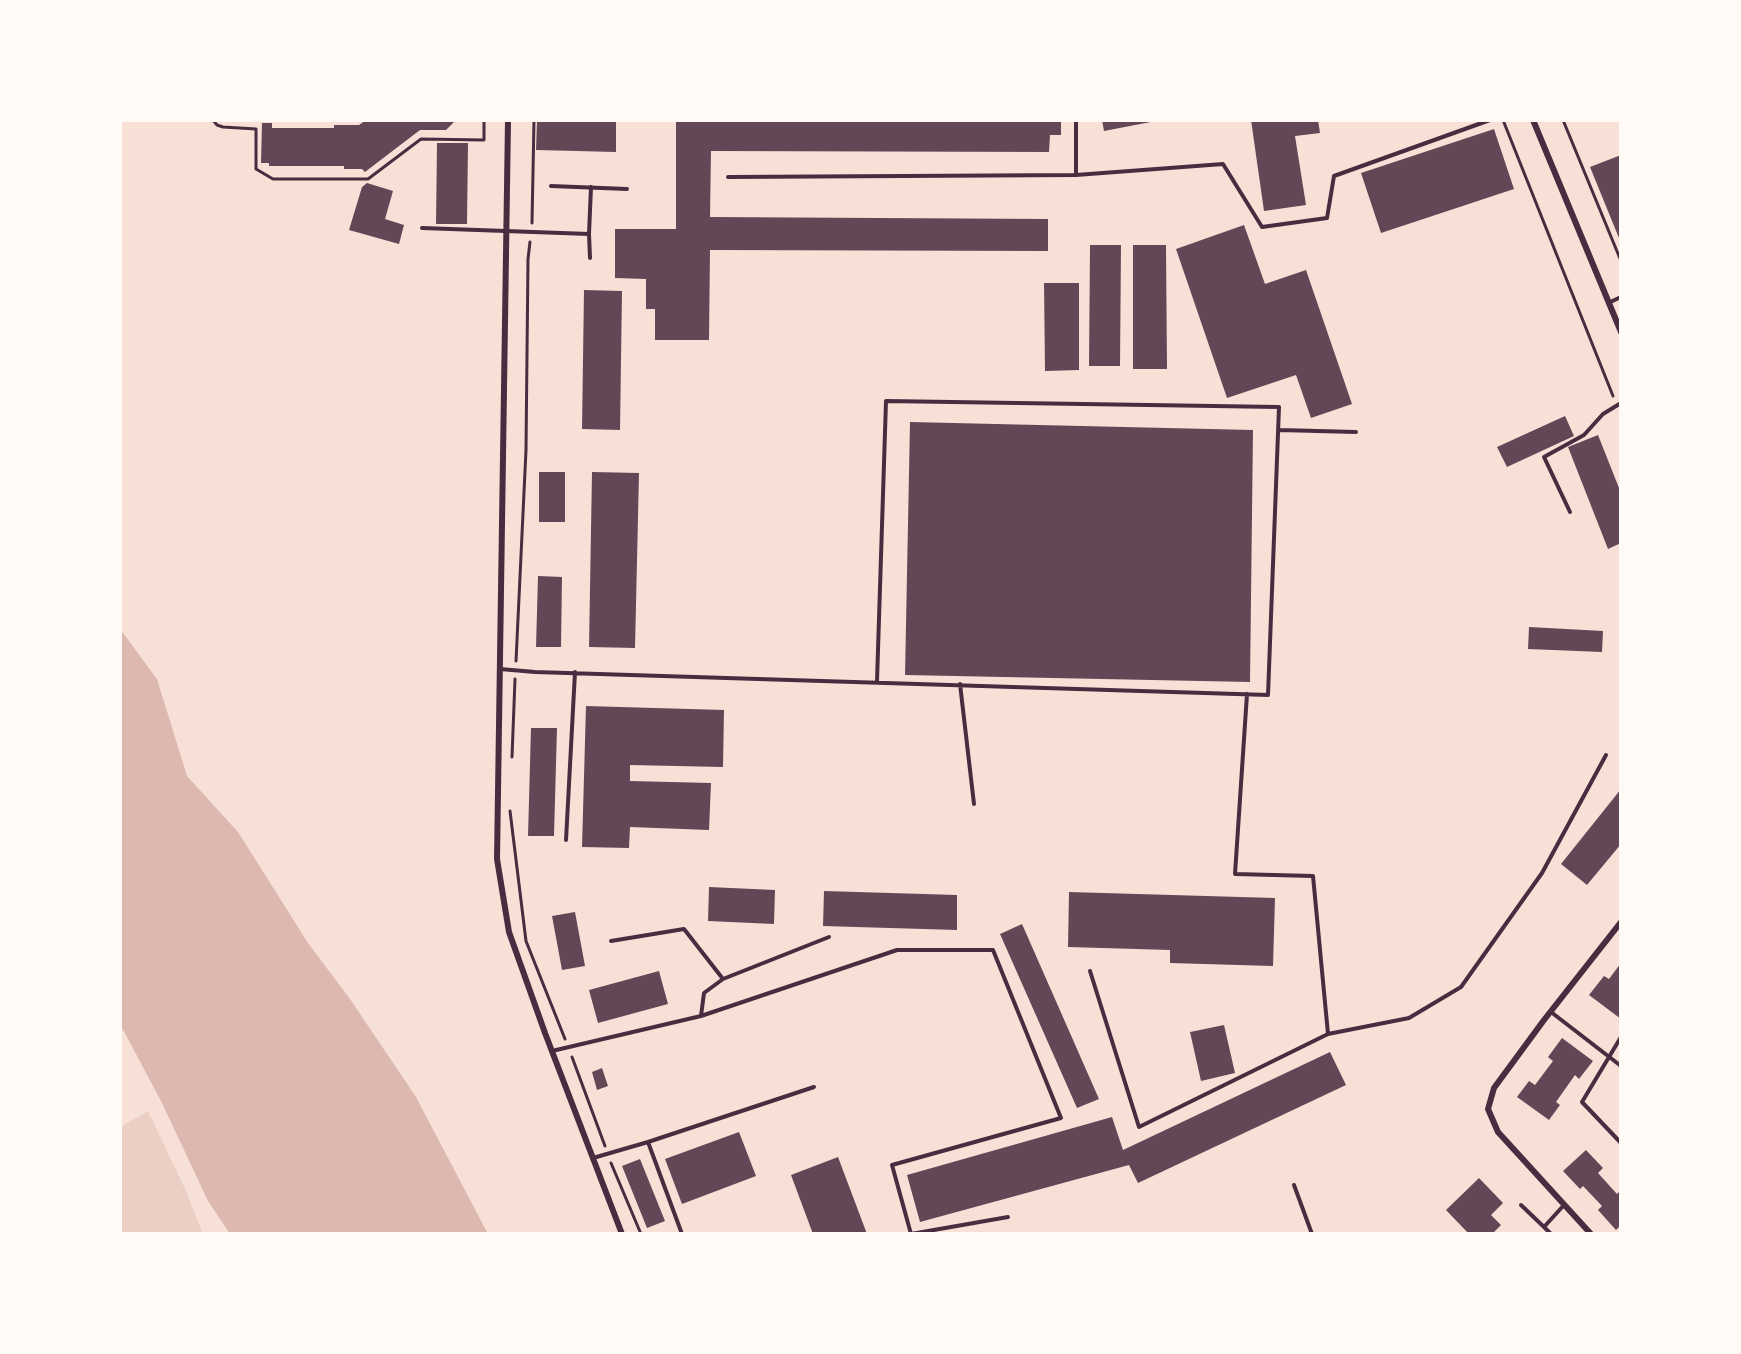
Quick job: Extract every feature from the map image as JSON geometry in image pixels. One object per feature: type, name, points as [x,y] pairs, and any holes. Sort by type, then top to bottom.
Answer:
[{"type":"street","points":[[508,120],[497,860],[509,932],[622,1234]]},
{"type":"street","points":[[1533,120],[1621,332]]},
{"type":"street","points":[[1591,1234],[1498,1132],[1488,1109],[1494,1088],[1621,922]]},
{"type":"lane","points":[[1076,120],[1076,176]]},
{"type":"lane","points":[[728,177],[1076,176],[1223,164],[1262,228],[1327,218],[1334,176],[1490,120]]},
{"type":"lane","points":[[551,186],[627,189]]},
{"type":"lane","points":[[590,258],[591,187]]},
{"type":"lane","points":[[422,228],[589,234]]},
{"type":"lane","points":[[1608,303],[1621,297]]},
{"type":"lane","points":[[500,669],[1268,694],[1280,406],[886,401],[877,681]]},
{"type":"lane","points":[[1570,512],[1544,457],[1584,435],[1603,414],[1619,404]]},
{"type":"lane","points":[[1279,430],[1356,432]]},
{"type":"lane","points":[[566,840],[575,672]]},
{"type":"lane","points":[[960,684],[974,804]]},
{"type":"lane","points":[[1247,694],[1235,874],[1313,876],[1328,1035]]},
{"type":"lane","points":[[1090,971],[1139,1127],[1328,1035],[1409,1018],[1461,987],[1542,873],[1606,755]]},
{"type":"lane","points":[[611,941],[684,929],[723,979]]},
{"type":"lane","points":[[701,1016],[704,993],[723,979],[829,937]]},
{"type":"lane","points":[[552,1051],[701,1016],[897,950],[993,950],[1061,1118],[892,1165],[910,1234],[1008,1217]]},
{"type":"lane","points":[[1551,1012],[1621,1066]]},
{"type":"lane","points":[[1621,1037],[1582,1102],[1621,1143]]},
{"type":"lane","points":[[593,1158],[814,1088]]},
{"type":"lane","points":[[648,1142],[682,1234]]},
{"type":"lane","points":[[1294,1185],[1312,1234]]},
{"type":"lane","points":[[1521,1205],[1551,1234]]},
{"type":"lane","points":[[1544,1227],[1564,1205]]},
{"type":"path","points":[[213,120],[217,125],[223,127],[256,129],[256,169],[273,179],[368,180],[421,139],[484,140],[484,120]]},
{"type":"path","points":[[512,759],[526,450],[528,259],[533,210],[534,120]]},
{"type":"path","points":[[1503,120],[1619,404]]},
{"type":"path","points":[[1563,120],[1621,261]]},
{"type":"path","points":[[510,804],[526,941],[641,1234]]},
{"type":"shaded area","points":[[120,629],[157,679],[187,776],[238,832],[308,943],[350,999],[416,1097],[488,1234],[230,1234],[208,1201],[161,1101],[120,1024]]},
{"type":"shaded area","points":[[148,1111],[186,1191],[203,1234],[120,1234],[120,1127]]},
{"type":"building","points":[[366,120],[456,120],[446,130],[420,130],[365,172],[362,169],[344,169],[344,166],[269,166],[269,163],[261,163],[262,123],[272,123],[272,128],[334,128],[334,125],[359,125]]},
{"type":"building","points":[[537,120],[616,120],[616,152],[536,150]]},
{"type":"building","points":[[676,120],[1061,120],[1061,135],[1050,135],[1049,152],[711,151],[710,217],[1048,219],[1048,251],[710,250],[709,340],[655,340],[655,309],[646,309],[646,279],[615,278],[615,229],[676,229]]},
{"type":"building","points":[[1102,120],[1156,120],[1156,121],[1104,131]]},
{"type":"building","points":[[1251,120],[1318,120],[1320,133],[1295,136],[1306,205],[1264,211]]},
{"type":"building","points":[[1494,129],[1514,189],[1381,233],[1361,173]]},
{"type":"building","points":[[437,143],[468,143],[467,224],[436,224]]},
{"type":"building","points":[[1621,155],[1621,243],[1590,167]]},
{"type":"building","points":[[367,183],[393,191],[385,219],[404,225],[399,244],[349,230],[362,187]]},
{"type":"building","points":[[1244,225],[1265,284],[1306,270],[1352,404],[1311,418],[1296,375],[1227,398],[1176,249]]},
{"type":"building","points":[[1090,245],[1121,245],[1120,366],[1089,366]]},
{"type":"building","points":[[1133,245],[1166,245],[1167,369],[1133,369]]},
{"type":"building","points":[[1044,283],[1079,283],[1079,370],[1045,371]]},
{"type":"building","points":[[584,290],[622,291],[620,430],[582,429]]},
{"type":"building","points":[[1565,416],[1574,436],[1507,467],[1497,447]]},
{"type":"building","points":[[910,422],[1253,430],[1250,682],[905,675]]},
{"type":"building","points":[[1598,435],[1621,493],[1621,543],[1608,549],[1568,447]]},
{"type":"building","points":[[539,472],[565,472],[565,522],[539,522]]},
{"type":"building","points":[[592,472],[639,473],[635,648],[589,647]]},
{"type":"building","points":[[538,576],[562,577],[561,647],[536,647]]},
{"type":"building","points":[[1529,627],[1603,631],[1602,652],[1528,649]]},
{"type":"building","points":[[586,706],[724,710],[723,767],[630,765],[630,781],[711,783],[709,830],[630,827],[629,848],[582,847]]},
{"type":"building","points":[[531,728],[557,728],[554,836],[528,836]]},
{"type":"building","points":[[1621,789],[1621,844],[1587,885],[1561,864]]},
{"type":"building","points":[[709,887],[775,890],[774,924],[708,921]]},
{"type":"building","points":[[824,891],[957,895],[957,930],[823,926]]},
{"type":"building","points":[[1069,892],[1275,898],[1273,966],[1170,963],[1170,950],[1068,947]]},
{"type":"building","points":[[575,912],[585,966],[562,970],[552,916]]},
{"type":"building","points":[[1022,924],[1099,1099],[1077,1108],[1000,934]]},
{"type":"building","points":[[1621,963],[1621,1019],[1589,995],[1604,976],[1609,979]]},
{"type":"building","points":[[659,971],[668,1004],[598,1023],[589,990]]},
{"type":"building","points":[[1224,1025],[1235,1073],[1201,1081],[1190,1032]]},
{"type":"building","points":[[1562,1038],[1593,1061],[1579,1079],[1575,1075],[1556,1102],[1560,1105],[1549,1120],[1517,1097],[1529,1081],[1535,1085],[1553,1061],[1548,1057]]},
{"type":"building","points":[[1330,1052],[1346,1085],[1138,1183],[1129,1165],[920,1222],[907,1175],[1112,1117],[1123,1150]]},
{"type":"building","points":[[602,1068],[608,1086],[597,1090],[592,1072]]},
{"type":"building","points":[[739,1132],[756,1176],[682,1204],[665,1159]]},
{"type":"building","points":[[1586,1150],[1603,1168],[1598,1173],[1617,1194],[1621,1190],[1621,1225],[1616,1230],[1598,1210],[1602,1206],[1583,1186],[1580,1189],[1563,1171]]},
{"type":"building","points":[[838,1157],[867,1234],[813,1234],[791,1175]]},
{"type":"building","points":[[640,1159],[665,1221],[647,1228],[622,1166]]},
{"type":"building","points":[[1479,1178],[1503,1203],[1491,1215],[1501,1225],[1492,1234],[1469,1234],[1446,1210]]}]
